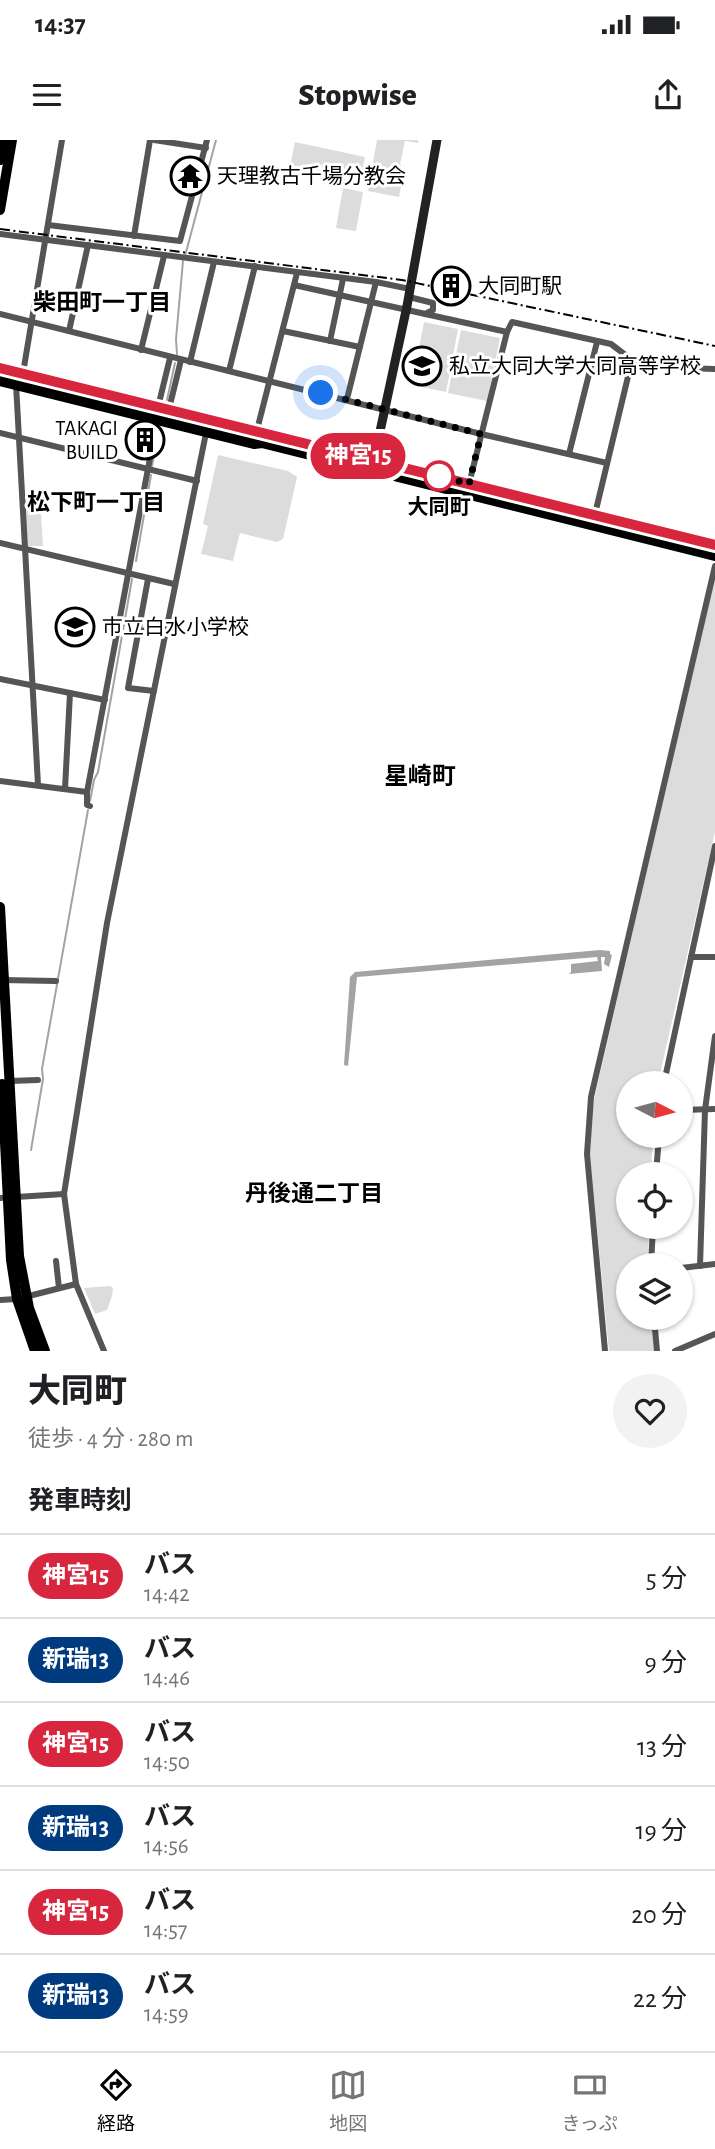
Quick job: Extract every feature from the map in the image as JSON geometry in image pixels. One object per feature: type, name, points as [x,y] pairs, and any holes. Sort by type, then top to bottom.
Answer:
[{"type":"highway","points":[[0,368],[20,379],[161,414],[594,520],[715,544]]},
{"type":"highway","points":[[0,380],[20,379]]},
{"type":"highway","points":[[161,414],[206,433],[255,437]]},
{"type":"highway","points":[[373,465],[469,484],[715,555]]},
{"type":"main road","points":[[0,160],[4,140]]},
{"type":"main road","points":[[0,210],[12,140]]},
{"type":"main road","points":[[0,906],[11,1259],[34,1351]]},
{"type":"main road","points":[[0,1042],[4,1081],[3,1184],[8,1197]]},
{"type":"main road","points":[[22,1298],[45,1351]]},
{"type":"street","points":[[38,785],[24,548],[20,379],[62,140]]},
{"type":"street","points":[[134,236],[152,140],[206,148]]},
{"type":"street","points":[[48,225],[180,241],[207,140]]},
{"type":"street","points":[[373,465],[410,293],[437,140]]},
{"type":"street","points":[[0,234],[376,282],[432,303],[433,310],[423,314]]},
{"type":"street","points":[[69,331],[88,245]]},
{"type":"street","points":[[141,350],[164,256]]},
{"type":"street","points":[[190,362],[214,262]]},
{"type":"street","points":[[229,371],[255,267]]},
{"type":"street","points":[[255,437],[297,273]]},
{"type":"street","points":[[330,341],[343,279]]},
{"type":"street","points":[[347,400],[376,282]]},
{"type":"street","points":[[295,285],[370,304],[507,332]]},
{"type":"street","points":[[0,314],[170,358],[607,463]]},
{"type":"street","points":[[469,484],[512,321],[611,344],[648,367],[715,369]]},
{"type":"street","points":[[283,331],[360,347]]},
{"type":"street","points":[[569,454],[597,342]]},
{"type":"street","points":[[89,805],[88,792],[130,575],[147,468],[161,414],[170,358]]},
{"type":"street","points":[[594,520],[632,359]]},
{"type":"street","points":[[161,414],[181,360]]},
{"type":"street","points":[[0,433],[197,481]]},
{"type":"street","points":[[104,1351],[76,1284],[64,1194],[107,923],[206,433]]},
{"type":"street","points":[[0,543],[174,584]]},
{"type":"street","points":[[605,1351],[587,1154],[591,1097],[715,566]]},
{"type":"street","points":[[148,579],[128,688],[154,691]]},
{"type":"street","points":[[139,630],[165,634]]},
{"type":"street","points":[[0,678],[105,700]]},
{"type":"street","points":[[65,789],[70,693]]},
{"type":"street","points":[[0,781],[88,792]]},
{"type":"street","points":[[667,1071],[715,846]]},
{"type":"street","points":[[691,957],[715,957]]},
{"type":"street","points":[[2,980],[56,981]]},
{"type":"street","points":[[700,1266],[705,1110],[715,1036]]},
{"type":"street","points":[[4,1081],[38,1080]]},
{"type":"street","points":[[693,1110],[715,1109]]},
{"type":"street","points":[[8,1197],[64,1194]]},
{"type":"street","points":[[56,1261],[59,1288]]},
{"type":"street","points":[[693,1267],[715,1264]]},
{"type":"street","points":[[0,1300],[22,1298],[76,1284]]},
{"type":"street","points":[[655,1330],[657,1351]]},
{"type":"street","points":[[675,1351],[715,1334]]},
{"type":"shaded area","points":[[377,140],[418,140],[418,143],[405,141],[400,164],[404,171],[399,197],[368,191]]},
{"type":"shaded area","points":[[295,142],[365,157],[360,180],[322,172],[320,178],[289,171]]},
{"type":"shaded area","points":[[343,188],[363,192],[356,231],[336,228]]},
{"type":"shaded area","points":[[424,322],[458,329],[446,392],[412,385]]},
{"type":"shaded area","points":[[461,330],[500,338],[487,401],[448,393]]},
{"type":"shaded area","points":[[218,455],[288,471],[297,477],[283,539],[277,542],[240,533],[233,561],[201,554],[208,526],[203,524]]},
{"type":"shaded area","points":[[40,497],[43,546],[26,546],[25,498]]},
{"type":"shaded area","points":[[715,574],[715,832],[661,1071],[616,1071],[616,1148],[652,1148],[652,1162],[616,1162],[616,1239],[649,1239],[648,1253],[616,1253],[616,1330],[652,1330],[655,1351],[609,1351],[590,1155],[594,1100]]},
{"type":"shaded area","points":[[610,951],[612,955],[609,967],[604,964],[605,957],[601,957],[602,971],[569,974],[571,964],[598,961],[597,957],[357,977],[348,1066],[344,1065],[350,977],[355,972]]},
{"type":"shaded area","points":[[84,1288],[113,1288],[112,1296],[107,1310],[95,1314]]},
{"type":"waterway","points":[[185,256],[216,140]]},
{"type":"waterway","points":[[177,354],[183,261]]},
{"type":"waterway","points":[[167,400],[175,363]]},
{"type":"waterway","points":[[152,466],[159,427]]},
{"type":"waterway","points":[[136,561],[151,475]]},
{"type":"waterway","points":[[90,801],[98,772],[132,579]]},
{"type":"waterway","points":[[31,1150],[43,1079],[42,1069],[88,810]]},
{"type":"railway","points":[[0,229],[402,280],[715,346]]},
{"type":"bus line","name":"神宮15","points":[[0,368],[715,545]]},
{"type":"place","name":"天理教古千場分教会","points":[[190,176]]},
{"type":"place","name":"大同町駅","points":[[451,286]]},
{"type":"place","name":"私立大同大学大同高等学校","points":[[422,366]]},
{"type":"place","name":"TAKAGI BUILD","points":[[145,440]]},
{"type":"place","name":"大同町","points":[[439,476]]},
{"type":"place","name":"市立白水小学校","points":[[75,627]]},
{"type":"district","name":"柴田町一丁目","points":[[102,302]]},
{"type":"district","name":"松下町一丁目","points":[[96,502]]},
{"type":"district","name":"星崎町","points":[[420,776]]},
{"type":"district","name":"丹後通二丁目","points":[[314,1193]]},
{"type":"route","points":[[321,393],[481,434],[469,484],[439,476]]}]
